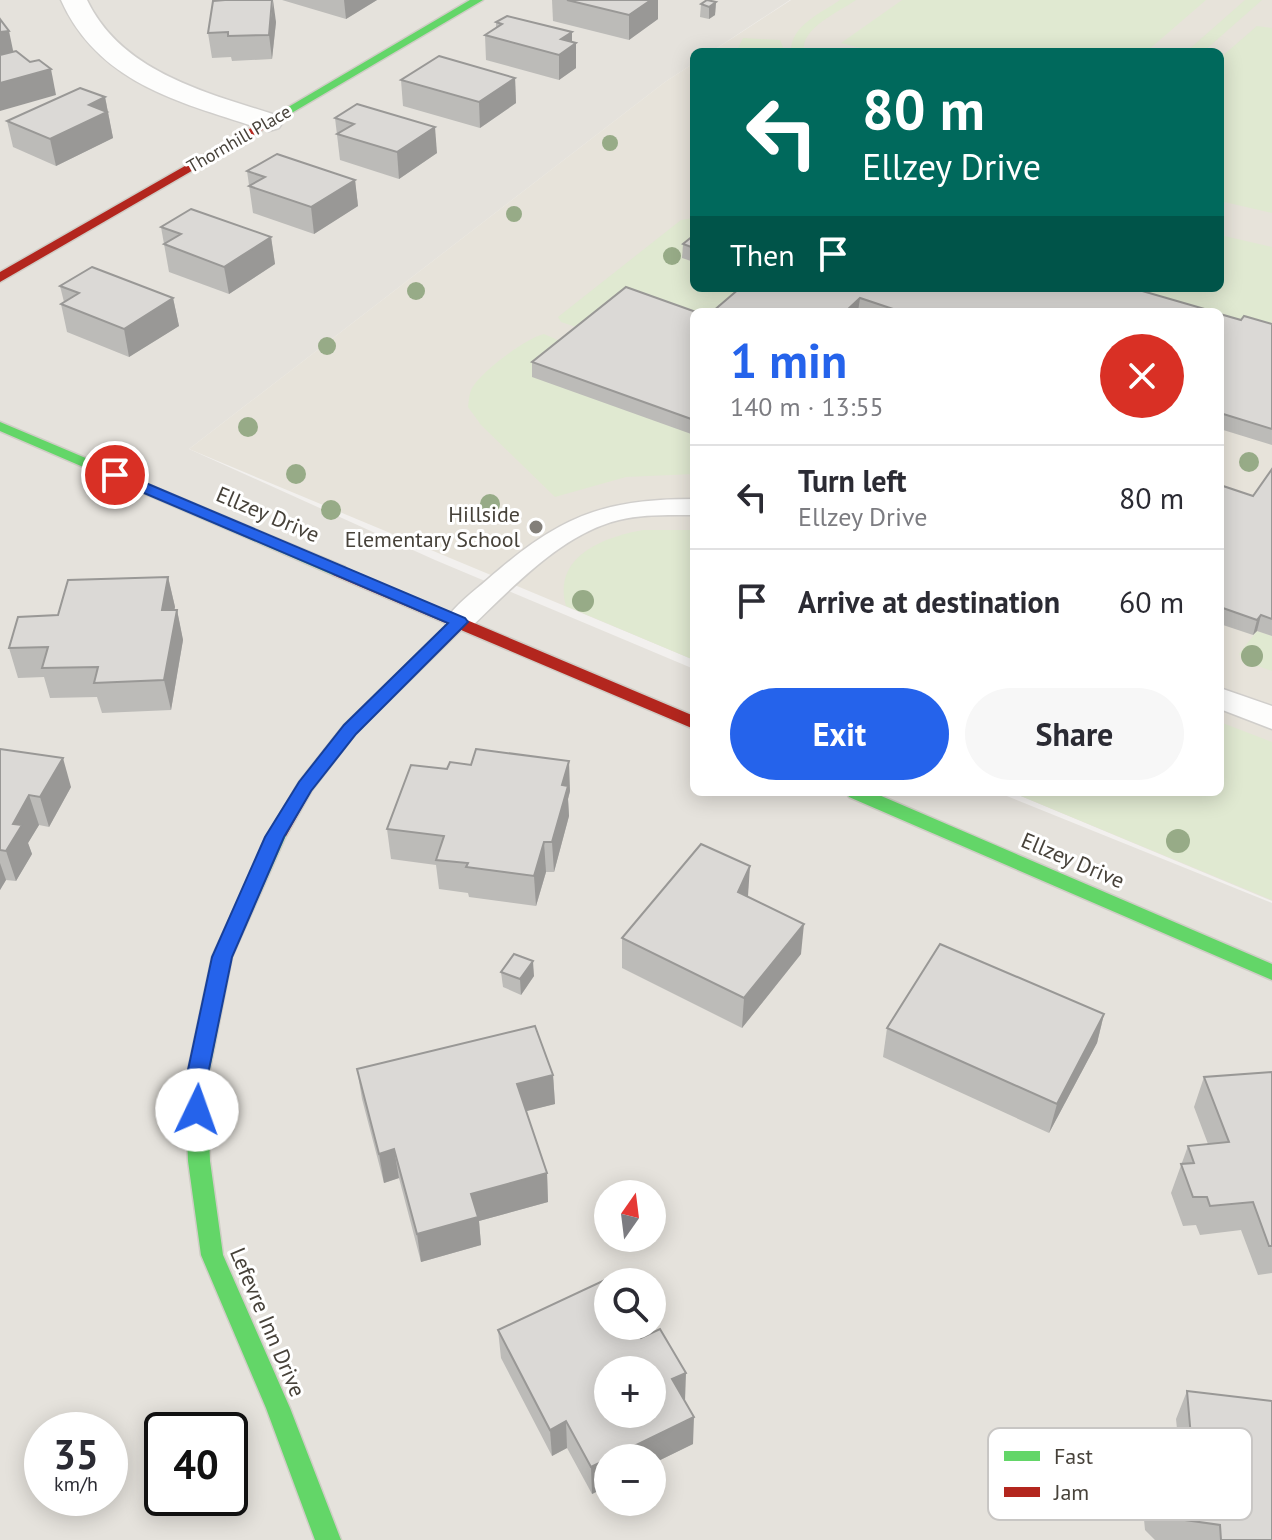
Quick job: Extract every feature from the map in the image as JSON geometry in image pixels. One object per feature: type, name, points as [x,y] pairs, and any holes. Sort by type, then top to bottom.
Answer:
[{"type":"street","points":[[74,0],[87,28],[108,51],[141,73],[181,92],[269,122]]},
{"type":"street","name":"Thornhill Place","points":[[0,278],[478,0]]},
{"type":"street","name":"Ellzey Drive","points":[[0,426],[690,721]]},
{"type":"street","name":"Lefevre Inn Drive","points":[[328,1540],[278,1408],[212,1255],[199,1161],[196,1084],[222,957],[275,837],[305,786],[350,729],[459,622]]},
{"type":"street","name":"Ellzey Drive","points":[[864,796],[1272,972]]},
{"type":"lane","points":[[459,622],[528,561],[578,527],[624,510],[690,507]]},
{"type":"lane","points":[[1224,700],[1272,718]]},
{"type":"shaded area","points":[[0,0],[790,0],[717,48],[690,48],[690,66],[189,449],[435,560],[690,667],[690,796],[1007,796],[1272,903],[1272,1540],[0,1540]]},
{"type":"shaded area","name":"Hillside Elementary School","points":[[791,0],[1272,0],[1272,901],[1021,796],[1224,796],[1224,308],[690,308],[690,658],[189,449],[690,66],[690,292],[1224,292],[1224,48],[717,48]]},
{"type":"green space","points":[[840,0],[856,0],[814,28],[804,48],[791,48],[801,28]]},
{"type":"green space","points":[[902,0],[1206,0],[1151,48],[860,48],[841,43]]},
{"type":"green space","points":[[1245,0],[1262,0],[1208,48],[1191,48]]},
{"type":"green space","points":[[1257,26],[1272,28],[1272,213],[1224,202],[1224,55]]},
{"type":"green space","points":[[743,38],[780,40],[783,48],[738,48]]},
{"type":"green space","points":[[690,218],[690,252],[683,258],[690,261],[690,292],[752,292],[734,308],[690,308],[690,313],[588,331],[561,322],[558,317],[681,220]]},
{"type":"green space","points":[[1224,236],[1272,247],[1272,340],[1224,330],[1224,308],[1150,308],[1101,292],[1224,292]]},
{"type":"green space","points":[[544,334],[571,346],[690,432],[690,474],[626,477],[555,497],[481,425],[468,407],[472,388],[477,381],[494,364]]},
{"type":"green space","points":[[690,530],[690,658],[566,606],[566,574],[574,562],[597,544],[628,533]]},
{"type":"green space","points":[[1257,631],[1272,636],[1272,671],[1246,662],[1239,654]]},
{"type":"green space","points":[[1224,724],[1272,742],[1272,900],[1021,796],[1224,796]]},
{"type":"building","points":[[272,0],[269,35],[208,33],[213,1]]},
{"type":"building","points":[[567,0],[651,0],[629,15]]},
{"type":"building","points":[[707,0],[716,2],[709,7],[701,4]]},
{"type":"building","points":[[507,16],[572,32],[561,39],[576,43],[559,55],[485,35],[502,24],[496,22]]},
{"type":"building","points":[[0,19],[9,31],[0,32]]},
{"type":"building","points":[[16,51],[30,62],[39,60],[51,69],[0,83],[0,55]]},
{"type":"building","points":[[439,56],[515,78],[479,102],[401,80]]},
{"type":"building","points":[[80,88],[105,97],[89,105],[107,112],[50,139],[7,121]]},
{"type":"building","points":[[357,104],[435,127],[397,152],[337,134],[354,124],[335,118]]},
{"type":"building","points":[[277,154],[355,180],[311,207],[249,186],[265,177],[247,171]]},
{"type":"building","points":[[191,209],[271,237],[224,267],[164,244],[181,234],[161,227]]},
{"type":"building","points":[[92,267],[173,298],[124,329],[61,304],[79,293],[60,286]]},
{"type":"building","points":[[626,287],[690,310],[690,419],[532,362]]},
{"type":"building","points":[[735,292],[1146,292],[1201,308],[890,308],[860,298],[849,308],[717,308]]},
{"type":"building","points":[[1224,315],[1241,320],[1244,316],[1272,324],[1272,429],[1224,414]]},
{"type":"building","points":[[1272,469],[1272,619],[1261,615],[1257,620],[1224,608],[1224,486],[1253,496]]},
{"type":"building","points":[[168,577],[162,610],[177,610],[164,680],[94,683],[98,667],[42,668],[48,647],[9,648],[18,617],[58,615],[68,580]]},
{"type":"building","points":[[0,749],[63,758],[40,797],[29,795],[13,824],[22,825],[6,851],[0,850]]},
{"type":"building","points":[[476,749],[569,761],[562,785],[568,786],[552,842],[544,842],[534,876],[436,860],[444,836],[387,829],[411,765],[447,769],[450,762],[471,765]]},
{"type":"building","points":[[701,844],[750,866],[738,892],[804,924],[744,998],[622,938]]},
{"type":"building","points":[[940,944],[1104,1014],[1057,1104],[887,1028]]},
{"type":"building","points":[[514,954],[533,961],[520,979],[501,972]]},
{"type":"building","points":[[535,1026],[553,1075],[517,1084],[547,1173],[471,1194],[478,1217],[417,1234],[394,1149],[379,1154],[357,1069]]},
{"type":"building","points":[[1272,1072],[1272,1246],[1269,1246],[1253,1202],[1210,1206],[1207,1197],[1193,1197],[1181,1164],[1194,1163],[1188,1146],[1229,1142],[1204,1077]]},
{"type":"building","points":[[594,1285],[594,1340],[666,1339],[686,1373],[672,1379],[694,1417],[638,1444],[594,1444],[594,1466],[591,1467],[566,1421],[550,1430],[498,1330]]},
{"type":"building","points":[[1187,1391],[1272,1401],[1272,1540],[1221,1540],[1220,1525],[1185,1520],[1252,1520],[1252,1428],[1190,1428]]},
{"type":"traffic: fast","points":[[274,119],[478,0]]},
{"type":"traffic: fast","points":[[0,426],[339,571]]},
{"type":"traffic: fast","points":[[864,796],[1272,972]]},
{"type":"traffic: fast","points":[[279,831],[222,957],[196,1084],[199,1161],[212,1255],[278,1408],[328,1540]]},
{"type":"traffic: jam","points":[[0,278],[274,119]]},
{"type":"traffic: jam","points":[[339,571],[690,721]]},
{"type":"traffic: jam","points":[[279,831],[305,786],[350,729],[459,622]]},
{"type":"place","name":"Hillside Elementary School","points":[[536,527]]},
{"type":"route","points":[[115,475],[459,622],[350,729],[305,786],[275,837],[222,957],[196,1084],[197,1110]]}]
